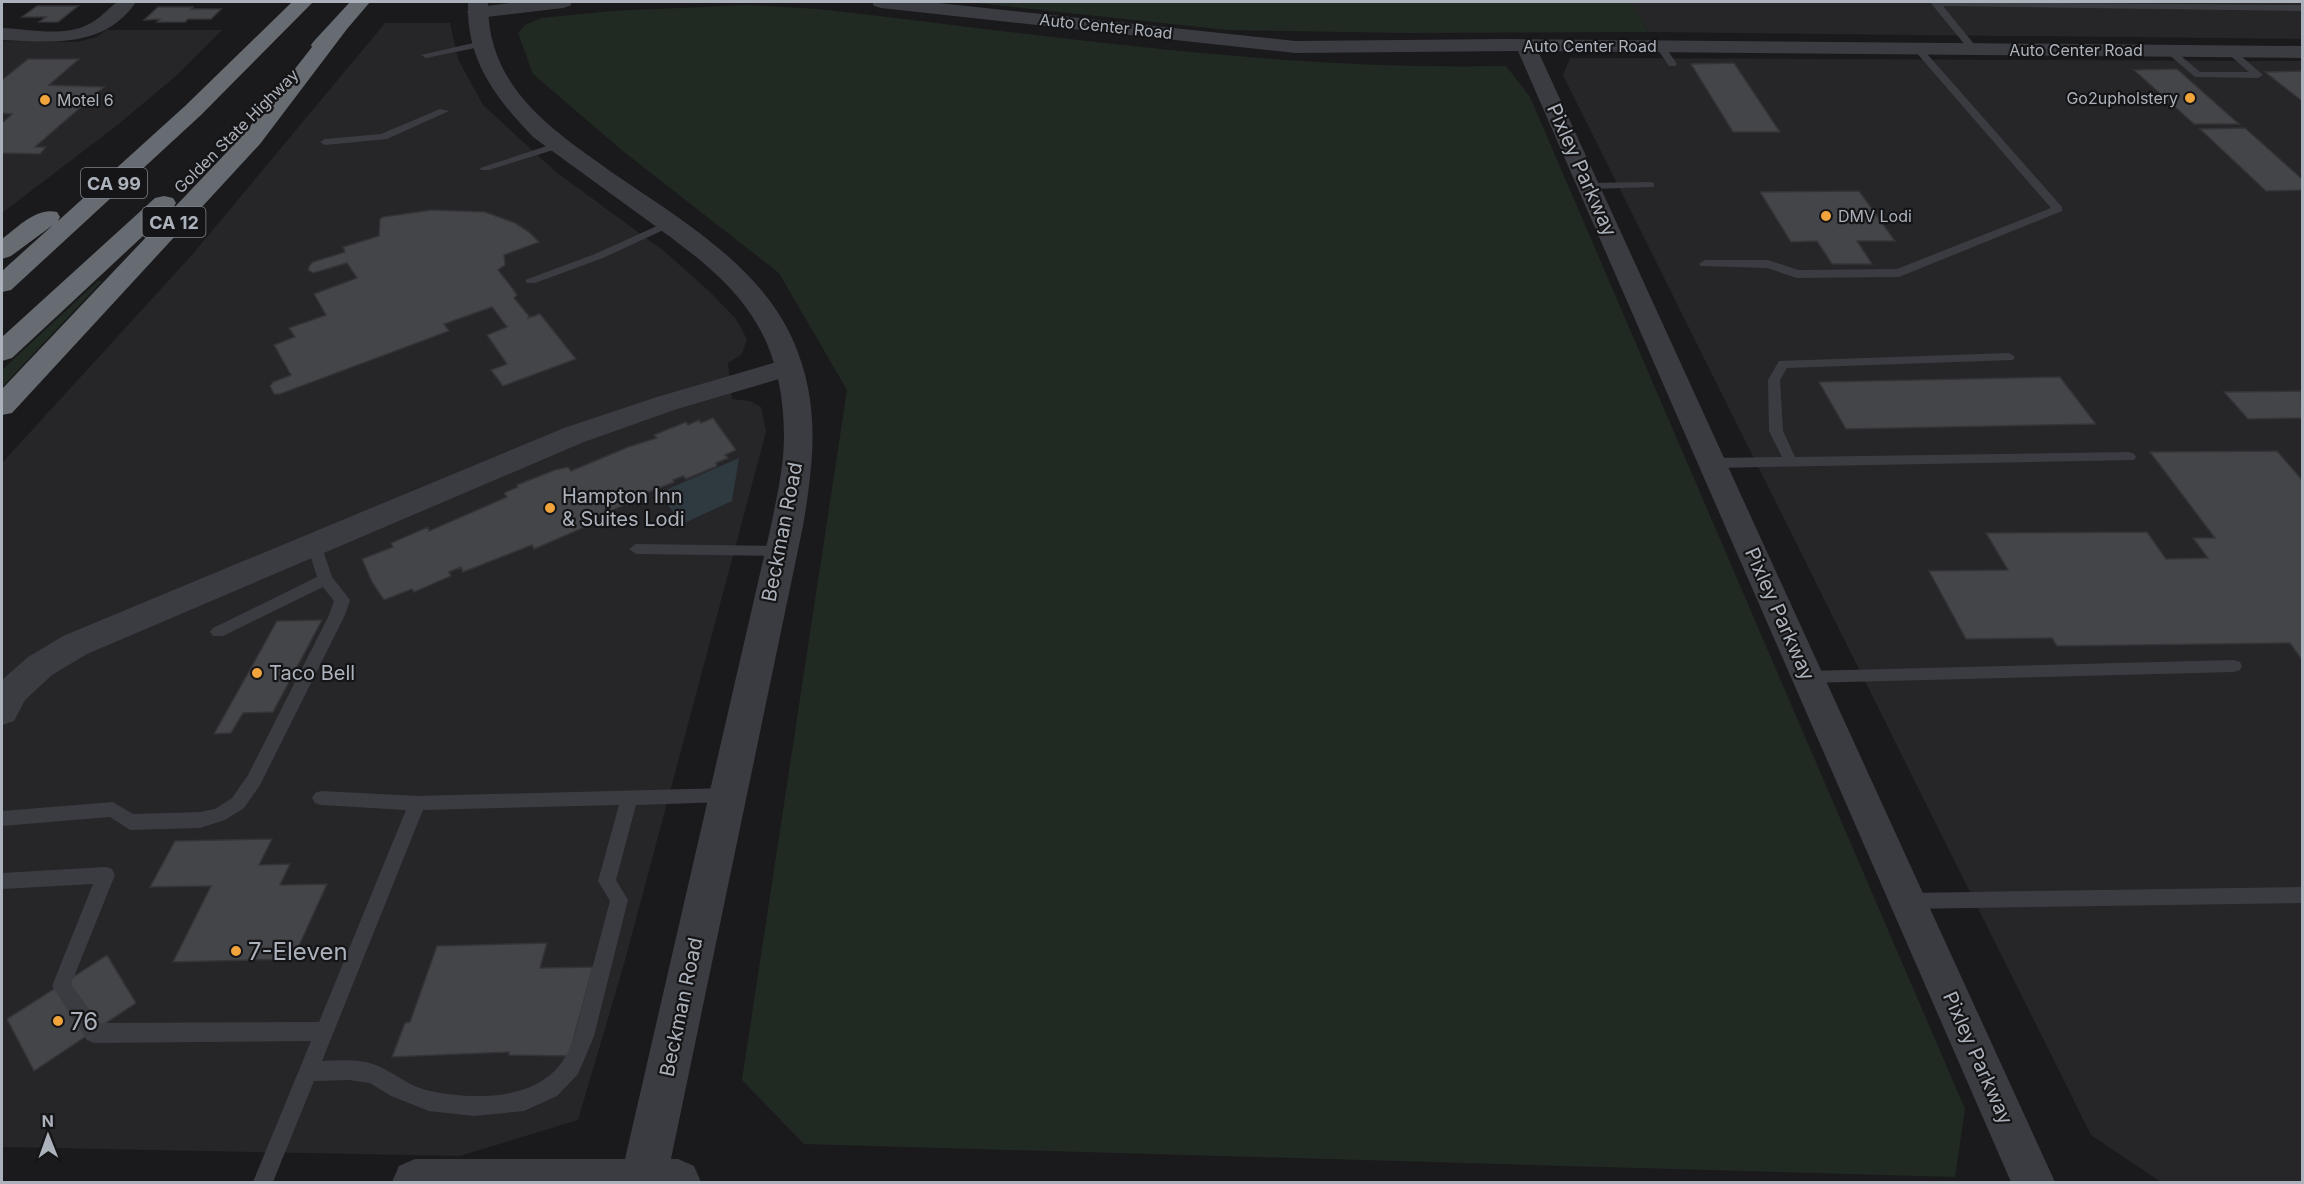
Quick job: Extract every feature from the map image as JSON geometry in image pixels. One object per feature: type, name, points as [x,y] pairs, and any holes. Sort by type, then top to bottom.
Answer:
[{"type":"highway","name":"CA 99","points":[[2,284],[262,45],[303,2]]},
{"type":"highway","name":"Golden State Highway","points":[[2,352],[172,195],[337,29],[360,2]]},
{"type":"highway","name":"CA 12","points":[[2,406],[252,139],[337,29]]},
{"type":"highway","points":[[2,251],[224,78]]},
{"type":"street","points":[[2,34],[65,35],[92,30],[127,2]]},
{"type":"street","points":[[478,7],[563,2]]},
{"type":"street","name":"Auto Center Road","points":[[881,2],[1295,47],[1526,46],[2302,52]]},
{"type":"street","name":"Beckman Road","points":[[478,7],[482,44],[497,82],[518,109],[541,132],[705,251],[754,300],[773,328],[787,368],[799,436],[796,475],[726,795],[655,1182]]},
{"type":"street","name":"Pixley Parkway","points":[[1526,46],[2033,1182]]},
{"type":"street","points":[[2,711],[13,690],[40,666],[75,645],[574,435],[667,403],[787,368]]},
{"type":"street","points":[[415,1182],[655,1182]]},
{"type":"lane","points":[[1936,2],[2302,8]]},
{"type":"lane","points":[[1936,2],[1973,49]]},
{"type":"lane","points":[[426,56],[482,44]]},
{"type":"lane","points":[[1661,47],[1672,64]]},
{"type":"lane","points":[[1705,264],[1768,264],[1797,274],[1899,273],[2058,210],[1918,49]]},
{"type":"lane","points":[[2170,51],[2198,75],[2258,75],[2230,51]]},
{"type":"lane","points":[[325,142],[383,137],[444,111]]},
{"type":"lane","points":[[485,168],[559,145]]},
{"type":"lane","points":[[1589,186],[1650,185]]},
{"type":"lane","points":[[531,280],[599,256],[668,224]]},
{"type":"lane","points":[[1791,462],[1776,431],[1774,380],[1783,364],[2009,357]]},
{"type":"lane","points":[[1712,463],[2129,457]]},
{"type":"lane","points":[[2,819],[113,809],[130,822],[200,820],[219,815],[238,803],[254,780],[337,615],[342,600],[325,579],[314,544]]},
{"type":"lane","points":[[636,549],[781,551]]},
{"type":"lane","points":[[218,632],[325,579]]},
{"type":"lane","points":[[1808,677],[2234,666]]},
{"type":"lane","points":[[321,798],[417,803],[726,795]]},
{"type":"lane","points":[[309,1071],[349,1070],[373,1074],[398,1089],[429,1101],[474,1106],[524,1101],[550,1089],[571,1066],[584,1036],[619,900],[607,881],[629,798]]},
{"type":"lane","points":[[263,1182],[417,803]]},
{"type":"lane","points":[[2,881],[106,875],[61,986],[93,1034],[325,1031]]},
{"type":"lane","points":[[1908,901],[2302,895]]},
{"type":"shaded area","points":[[967,2],[1631,2],[1648,32],[1408,33],[1227,30]]},
{"type":"shaded area","points":[[1631,2],[2302,2],[2302,39],[1648,32]]},
{"type":"shaded area","points":[[748,5],[818,9],[1075,40],[1247,57],[1420,66],[1506,66],[1530,97],[1965,1109],[1955,1177],[804,1144],[742,1080],[847,390],[779,273],[624,152],[533,74],[518,33],[525,25],[542,18],[611,11]]},
{"type":"shaded area","points":[[385,23],[450,23],[458,59],[483,105],[556,172],[664,251],[709,291],[736,319],[747,339],[742,354],[728,363],[732,399],[750,401],[761,407],[766,432],[624,964],[578,1120],[460,1156],[2,1147],[2,463],[191,256]]},
{"type":"shaded area","points":[[106,30],[222,30],[176,76],[115,127],[2,213],[2,41],[77,42],[97,37]]},
{"type":"shaded area","points":[[1570,58],[2302,61],[2302,1182],[2161,1182],[2091,1135],[1563,75]]},
{"type":"shaded area","points":[[98,281],[102,281],[2,387],[2,370]]},
{"type":"shaded area","points":[[739,458],[732,501],[682,524],[659,493]]},
{"type":"building","points":[[37,6],[78,6],[58,22],[39,22],[46,17],[22,17]]},
{"type":"building","points":[[158,7],[221,9],[211,19],[188,19],[185,22],[144,20]]},
{"type":"building","name":"Motel 6","points":[[28,59],[79,59],[49,85],[104,87],[35,147],[46,147],[40,154],[2,153],[2,123],[12,114],[2,113],[2,80]]},
{"type":"building","name":"Motel 6","points":[[28,59],[79,59],[49,85],[104,87],[35,147],[46,147],[40,154],[2,153],[2,123],[12,114],[2,113],[2,80]]},
{"type":"building","points":[[1734,63],[1780,132],[1733,132],[1691,64]]},
{"type":"building","points":[[2177,69],[2239,124],[2194,124],[2134,70]]},
{"type":"building","points":[[2302,71],[2302,101],[2265,72]]},
{"type":"building","points":[[2245,128],[2302,179],[2302,190],[2266,191],[2200,129]]},
{"type":"building","name":"DMV Lodi","points":[[1859,191],[1895,241],[1857,241],[1872,264],[1832,264],[1817,241],[1791,242],[1760,192]]},
{"type":"building","points":[[432,210],[485,212],[515,223],[539,242],[504,255],[505,265],[498,270],[517,295],[514,298],[529,316],[528,318],[540,314],[576,359],[503,386],[491,370],[507,364],[487,335],[507,327],[492,307],[444,324],[449,331],[280,394],[274,394],[270,386],[273,382],[291,375],[274,345],[295,337],[289,328],[326,315],[314,294],[357,278],[347,263],[313,273],[308,270],[310,265],[345,252],[343,247],[379,236],[380,219],[383,217]]},
{"type":"building","points":[[2060,377],[2096,424],[1846,429],[1819,382]]},
{"type":"building","points":[[2301,391],[2302,418],[2248,419],[2224,392]]},
{"type":"building","name":"Hampton Inn & Suites Lodi","points":[[713,418],[736,450],[725,455],[728,458],[716,463],[717,466],[686,479],[683,476],[673,480],[674,482],[597,517],[599,521],[534,549],[532,545],[463,572],[461,567],[449,572],[451,576],[414,592],[412,589],[384,600],[372,582],[362,559],[393,547],[391,543],[428,527],[429,531],[507,497],[504,493],[518,487],[517,485],[555,470],[568,467],[571,471],[628,447],[657,438],[654,435],[686,422],[688,425],[699,420],[701,423]]},
{"type":"building","points":[[2277,451],[2302,480],[2302,660],[2290,643],[2057,646],[2052,638],[1966,639],[1929,571],[2008,570],[1986,533],[2147,532],[2166,559],[2208,558],[2193,538],[2215,538],[2150,452]]},
{"type":"building","points":[[322,620],[273,712],[243,713],[231,733],[214,734],[277,621]]},
{"type":"building","points":[[272,839],[259,865],[290,864],[280,885],[327,884],[293,959],[173,962],[211,886],[150,887],[175,841]]},
{"type":"building","points":[[547,943],[540,968],[593,967],[569,1056],[509,1055],[509,1052],[392,1057],[405,1023],[410,1022],[437,946]]},
{"type":"building","points":[[107,955],[136,1003],[34,1071],[7,1019]]},
{"type":"place","name":"Go2upholstery","points":[[2190,98]]},
{"type":"place","name":"Motel 6","points":[[45,100]]},
{"type":"place","name":"DMV Lodi","points":[[1826,216]]},
{"type":"place","name":"Hampton Inn & Suites Lodi","points":[[550,508]]},
{"type":"place","name":"Taco Bell","points":[[257,673]]},
{"type":"place","name":"7-Eleven","points":[[236,951]]},
{"type":"place","name":"76","points":[[58,1021]]}]
